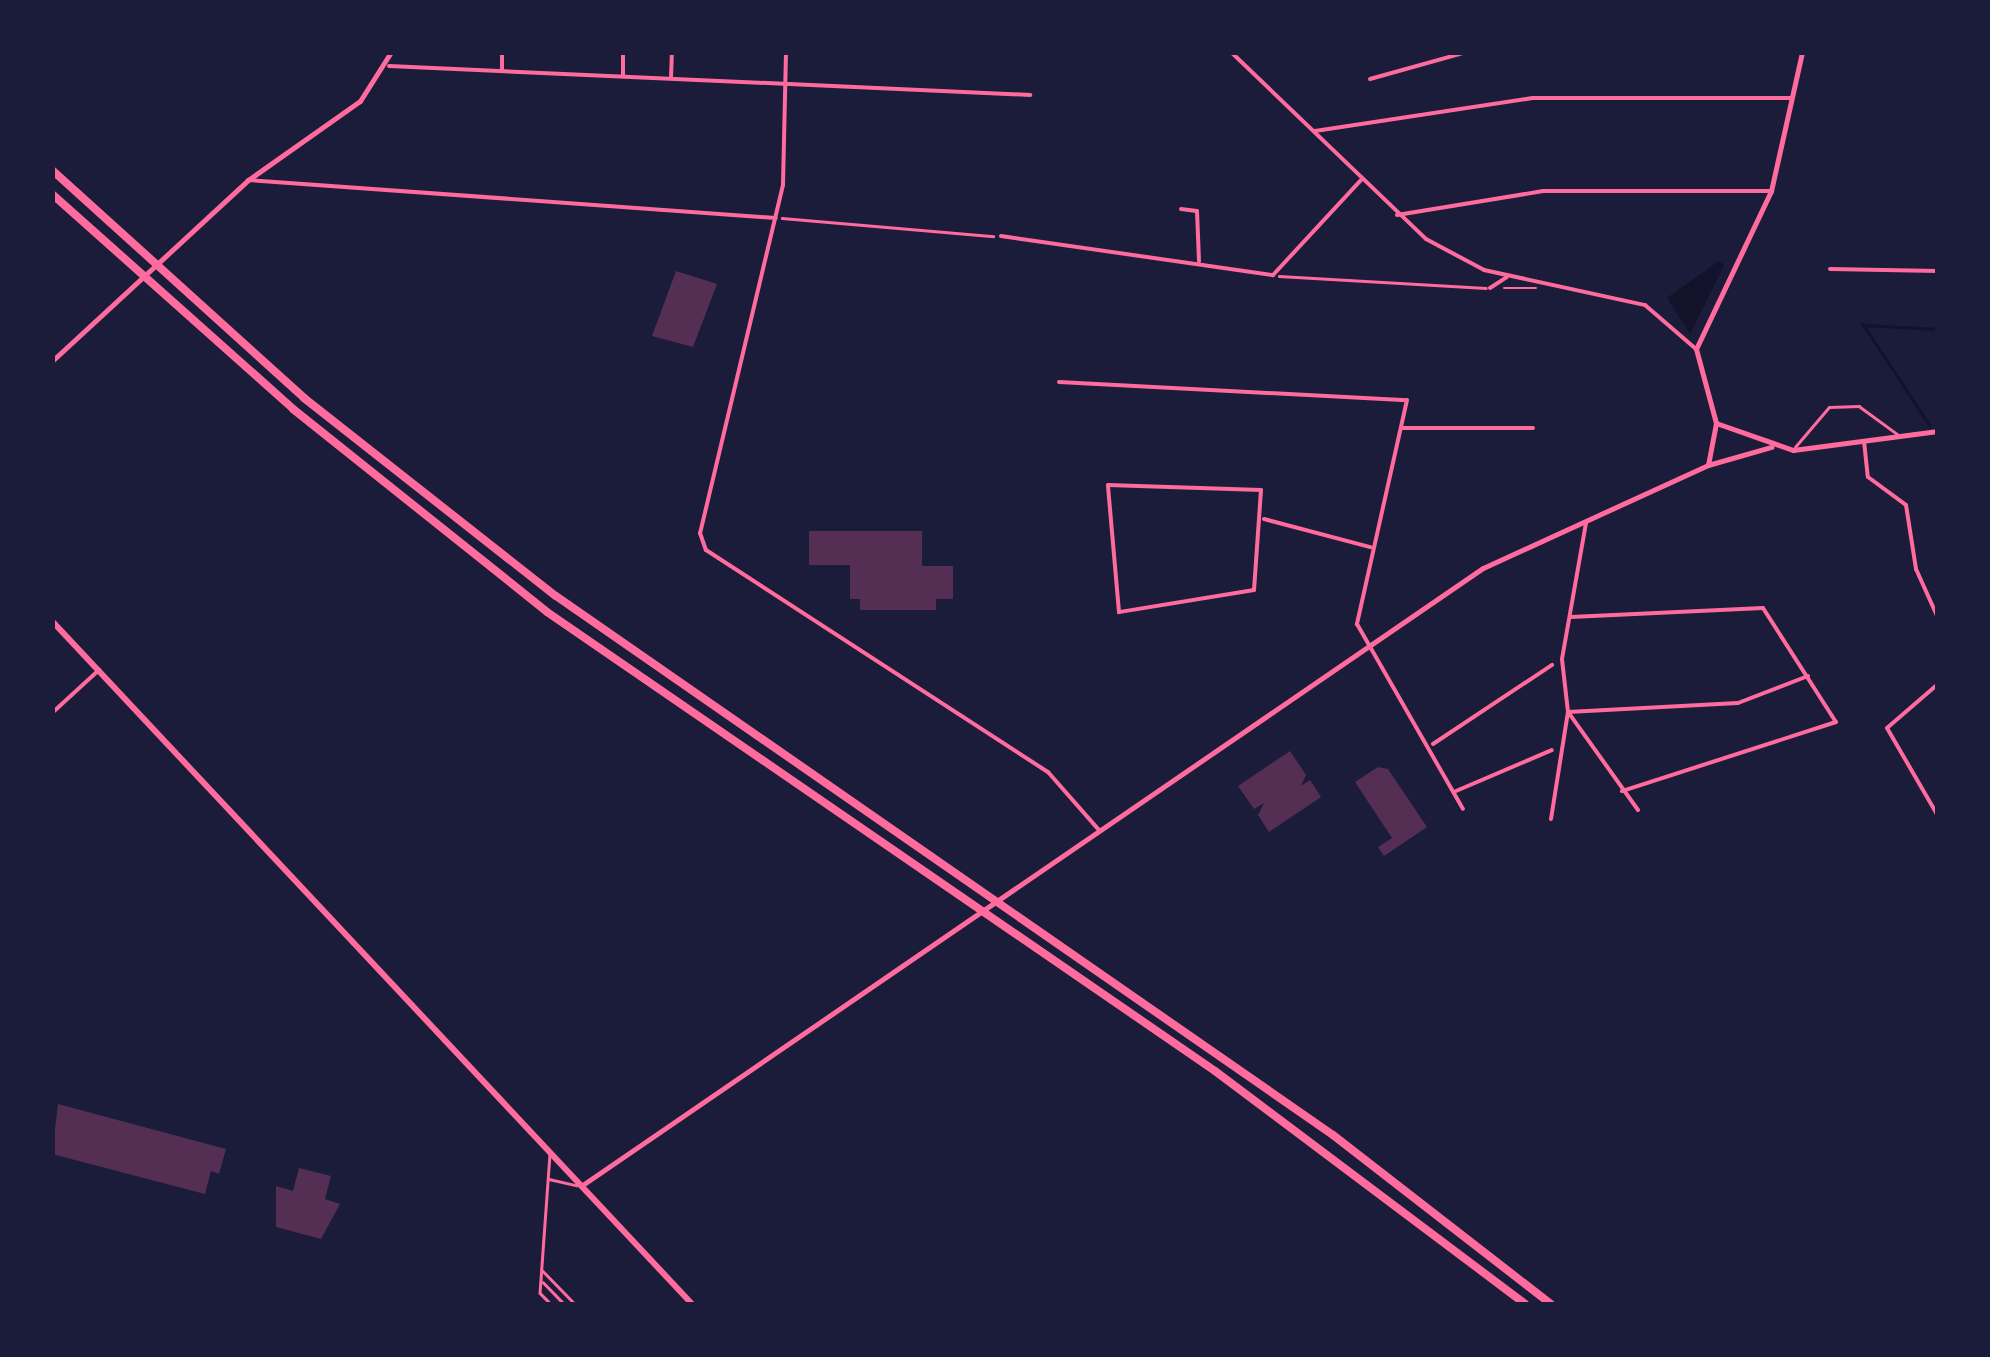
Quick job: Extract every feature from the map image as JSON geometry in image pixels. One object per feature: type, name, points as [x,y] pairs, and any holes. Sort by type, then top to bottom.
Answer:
[{"type":"highway","points":[[52,170],[304,398],[542,586],[1302,1113],[1551,1304]]},
{"type":"highway","points":[[52,194],[293,410],[547,612],[1215,1071],[1524,1304]]},
{"type":"main road","points":[[52,620],[692,1304]]},
{"type":"street","points":[[52,362],[248,180],[342,116],[389,66],[391,52]]},
{"type":"street","points":[[502,52],[502,70]]},
{"type":"street","points":[[623,76],[624,52]]},
{"type":"street","points":[[671,78],[672,52]]},
{"type":"street","points":[[786,52],[776,218],[702,523],[706,550],[1048,772],[1098,829]]},
{"type":"street","points":[[1231,52],[1397,214],[1458,259],[1545,288],[1653,309],[1696,350],[1716,423],[1708,465]]},
{"type":"street","points":[[1370,79],[1467,52]]},
{"type":"street","points":[[1696,350],[1770,191],[1802,52]]},
{"type":"street","points":[[389,66],[1030,94]]},
{"type":"street","points":[[1314,132],[1533,98],[1792,98]]},
{"type":"street","points":[[248,180],[776,218]]},
{"type":"street","points":[[1000,236],[1199,260],[1273,275],[1362,180]]},
{"type":"street","points":[[1397,214],[1543,191],[1770,191]]},
{"type":"street","points":[[1181,209],[1197,212],[1199,260]]},
{"type":"street","points":[[1830,269],[1938,272]]},
{"type":"street","points":[[1490,288],[1507,277]]},
{"type":"street","points":[[1059,382],[1408,400],[1356,608],[1366,643],[1433,744],[1463,809]]},
{"type":"street","points":[[1716,423],[1770,447],[1793,450],[1938,431]]},
{"type":"street","points":[[1401,428],[1533,428]]},
{"type":"street","points":[[1864,441],[1868,476],[1906,506],[1916,569],[1938,618]]},
{"type":"street","points":[[581,1186],[1366,643],[1483,568],[1708,465],[1770,447]]},
{"type":"street","points":[[1108,485],[1261,490],[1264,519],[1248,595],[1119,612],[1108,485]]},
{"type":"street","points":[[1264,519],[1370,548]]},
{"type":"street","points":[[1551,819],[1568,712],[1562,660],[1586,519]]},
{"type":"street","points":[[1571,617],[1762,608],[1836,722],[1828,730],[1622,791]]},
{"type":"street","points":[[1433,744],[1552,666]]},
{"type":"street","points":[[52,713],[99,670]]},
{"type":"street","points":[[1568,712],[1738,703],[1808,676]]},
{"type":"street","points":[[1938,684],[1887,728],[1938,816]]},
{"type":"street","points":[[1568,712],[1638,810]]},
{"type":"street","points":[[1456,792],[1552,750]]},
{"type":"lane","points":[[1793,450],[1829,406],[1878,414],[1901,437]]},
{"type":"lane","points":[[550,1152],[540,1293],[551,1304]]},
{"type":"lane","points":[[548,1179],[581,1186]]},
{"type":"lane","points":[[542,1270],[576,1304]]},
{"type":"lane","points":[[542,1281],[564,1304]]},
{"type":"path","points":[[776,218],[1000,236]]},
{"type":"path","points":[[1273,275],[1545,288]]},
{"type":"shaded area","points":[[1719,261],[1724,265],[1690,334],[1667,298]]},
{"type":"building","points":[[676,271],[717,284],[693,347],[652,336]]},
{"type":"building","points":[[809,531],[922,531],[922,566],[953,566],[953,599],[936,599],[936,610],[860,610],[860,599],[850,599],[850,565],[809,565]]},
{"type":"building","points":[[1290,751],[1306,775],[1301,786],[1310,780],[1321,797],[1269,832],[1258,815],[1264,803],[1254,809],[1238,786]]},
{"type":"building","points":[[1378,767],[1388,769],[1427,827],[1384,856],[1378,847],[1392,838],[1355,782]]},
{"type":"building","points":[[58,1104],[226,1149],[219,1174],[211,1171],[205,1194],[52,1154]]},
{"type":"building","points":[[299,1168],[331,1176],[325,1199],[340,1204],[321,1239],[276,1227],[276,1186],[293,1191]]},
{"type":"waterway","points":[[1929,425],[1863,325],[1938,329]]}]
